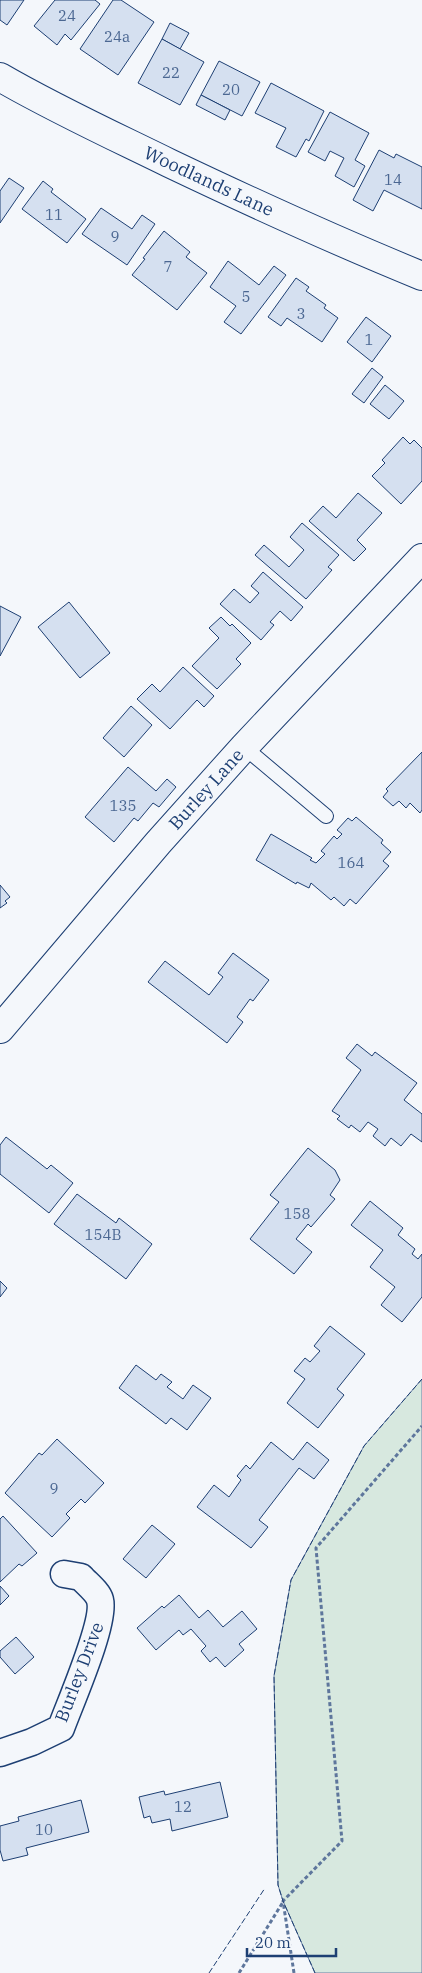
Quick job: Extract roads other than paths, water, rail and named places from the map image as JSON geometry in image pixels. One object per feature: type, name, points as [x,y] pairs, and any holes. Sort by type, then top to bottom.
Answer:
[{"type":"street","name":"Woodlands Lane","points":[[0,77],[50,106],[202,179],[338,242],[422,276]]},
{"type":"street","name":"Burley Lane","points":[[0,1029],[158,843],[244,747],[422,558]]},
{"type":"street","name":"Burley Drive","points":[[0,1753],[32,1742],[61,1728],[87,1658],[100,1618],[100,1599],[80,1576],[64,1574]]},
{"type":"lane","points":[[244,747],[326,816]]}]
